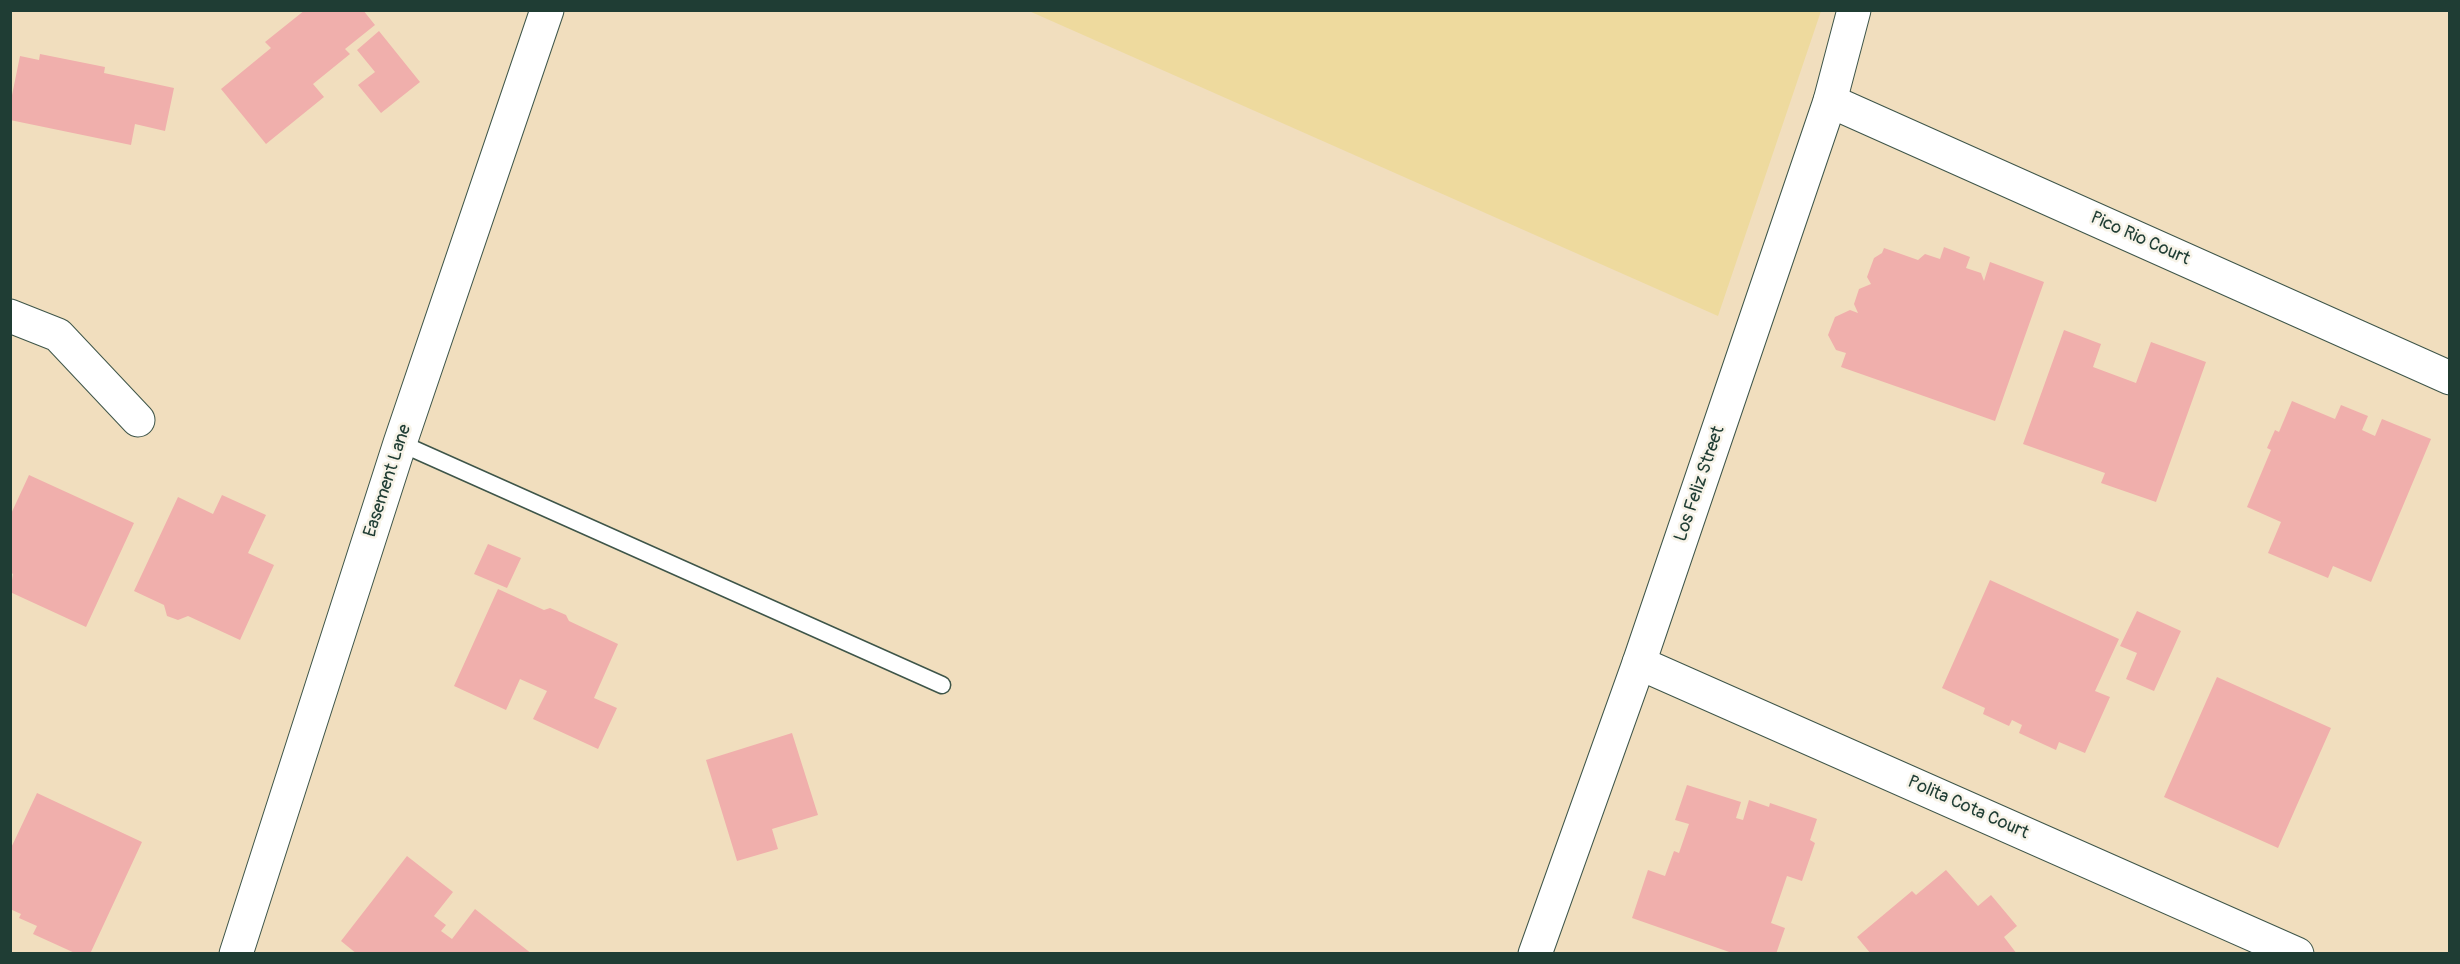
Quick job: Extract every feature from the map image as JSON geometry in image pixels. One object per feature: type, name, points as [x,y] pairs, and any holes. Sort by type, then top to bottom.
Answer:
[{"type":"street","name":"Easement Lane","points":[[236,954],[400,443],[547,10]]},
{"type":"street","name":"Los Feliz Street","points":[[1535,954],[1639,663],[1830,101],[1854,10]]},
{"type":"street","name":"Pico Rio Court","points":[[1830,101],[2450,378]]},
{"type":"street","points":[[10,316],[58,335],[138,420]]},
{"type":"street","name":"Polita Cota Court","points":[[1639,663],[2297,954]]},
{"type":"lane","points":[[400,443],[942,685]]},
{"type":"sand","points":[[1029,11],[1821,11],[1718,316]]},
{"type":"building","points":[[305,10],[315,12],[318,10],[363,10],[375,25],[345,49],[350,54],[313,84],[324,97],[266,144],[221,89],[271,48],[265,42]]},
{"type":"building","points":[[379,31],[420,82],[381,113],[358,85],[375,72],[357,50]]},
{"type":"building","points":[[40,54],[105,67],[104,73],[174,88],[165,131],[135,124],[131,145],[10,120],[10,105],[20,56],[39,60]]},
{"type":"building","points":[[1944,247],[1970,257],[1966,268],[1981,273],[1984,281],[1990,262],[2044,282],[1995,421],[1841,367],[1846,353],[1836,350],[1828,335],[1835,317],[1850,310],[1858,313],[1854,304],[1859,289],[1871,284],[1867,277],[1874,258],[1882,253],[1884,248],[1918,260],[1925,254],[1940,259]]},
{"type":"building","points":[[2064,330],[2101,344],[2093,367],[2136,383],[2151,342],[2206,362],[2156,502],[2101,483],[2105,473],[2023,444]]},
{"type":"building","points":[[2292,401],[2335,419],[2341,405],[2368,416],[2362,430],[2375,436],[2382,419],[2431,439],[2371,582],[2333,566],[2328,578],[2268,553],[2281,522],[2247,507],[2271,450],[2267,448],[2275,430],[2279,432]]},
{"type":"building","points":[[29,475],[134,523],[86,627],[10,592],[13,574],[10,572],[10,516]]},
{"type":"building","points":[[222,495],[266,515],[248,553],[274,565],[240,640],[188,616],[178,620],[167,616],[164,605],[134,591],[178,497],[213,514]]},
{"type":"building","points":[[488,544],[521,558],[507,588],[474,574]]},
{"type":"building","points":[[1990,580],[2119,639],[2095,691],[2110,697],[2085,753],[2059,742],[2056,750],[2019,733],[2022,725],[2012,720],[2009,726],[1983,714],[1985,708],[1942,688]]},
{"type":"building","points":[[498,589],[544,610],[550,608],[566,615],[569,621],[618,644],[594,698],[617,708],[598,749],[533,719],[547,691],[520,679],[506,710],[454,686]]},
{"type":"building","points":[[2137,611],[2181,631],[2154,691],[2126,679],[2137,653],[2120,646]]},
{"type":"building","points":[[2217,677],[2331,728],[2278,848],[2164,797]]},
{"type":"building","points":[[792,733],[818,815],[772,829],[778,849],[737,861],[706,760]]},
{"type":"building","points":[[1687,785],[1741,802],[1736,818],[1743,820],[1749,800],[1769,807],[1770,803],[1817,819],[1810,840],[1815,843],[1802,881],[1787,876],[1771,923],[1785,928],[1776,954],[1735,954],[1632,918],[1648,870],[1665,876],[1674,851],[1679,853],[1689,824],[1675,820]]},
{"type":"building","points":[[37,793],[142,842],[90,954],[77,954],[33,934],[37,926],[19,918],[21,914],[10,909],[10,850]]},
{"type":"building","points":[[407,856],[453,892],[434,916],[446,925],[441,931],[452,939],[475,909],[532,954],[357,954],[341,941]]},
{"type":"building","points":[[1946,870],[1978,906],[1991,895],[2017,926],[2004,937],[2017,954],[1871,954],[1857,937],[1912,891],[1916,895]]}]
